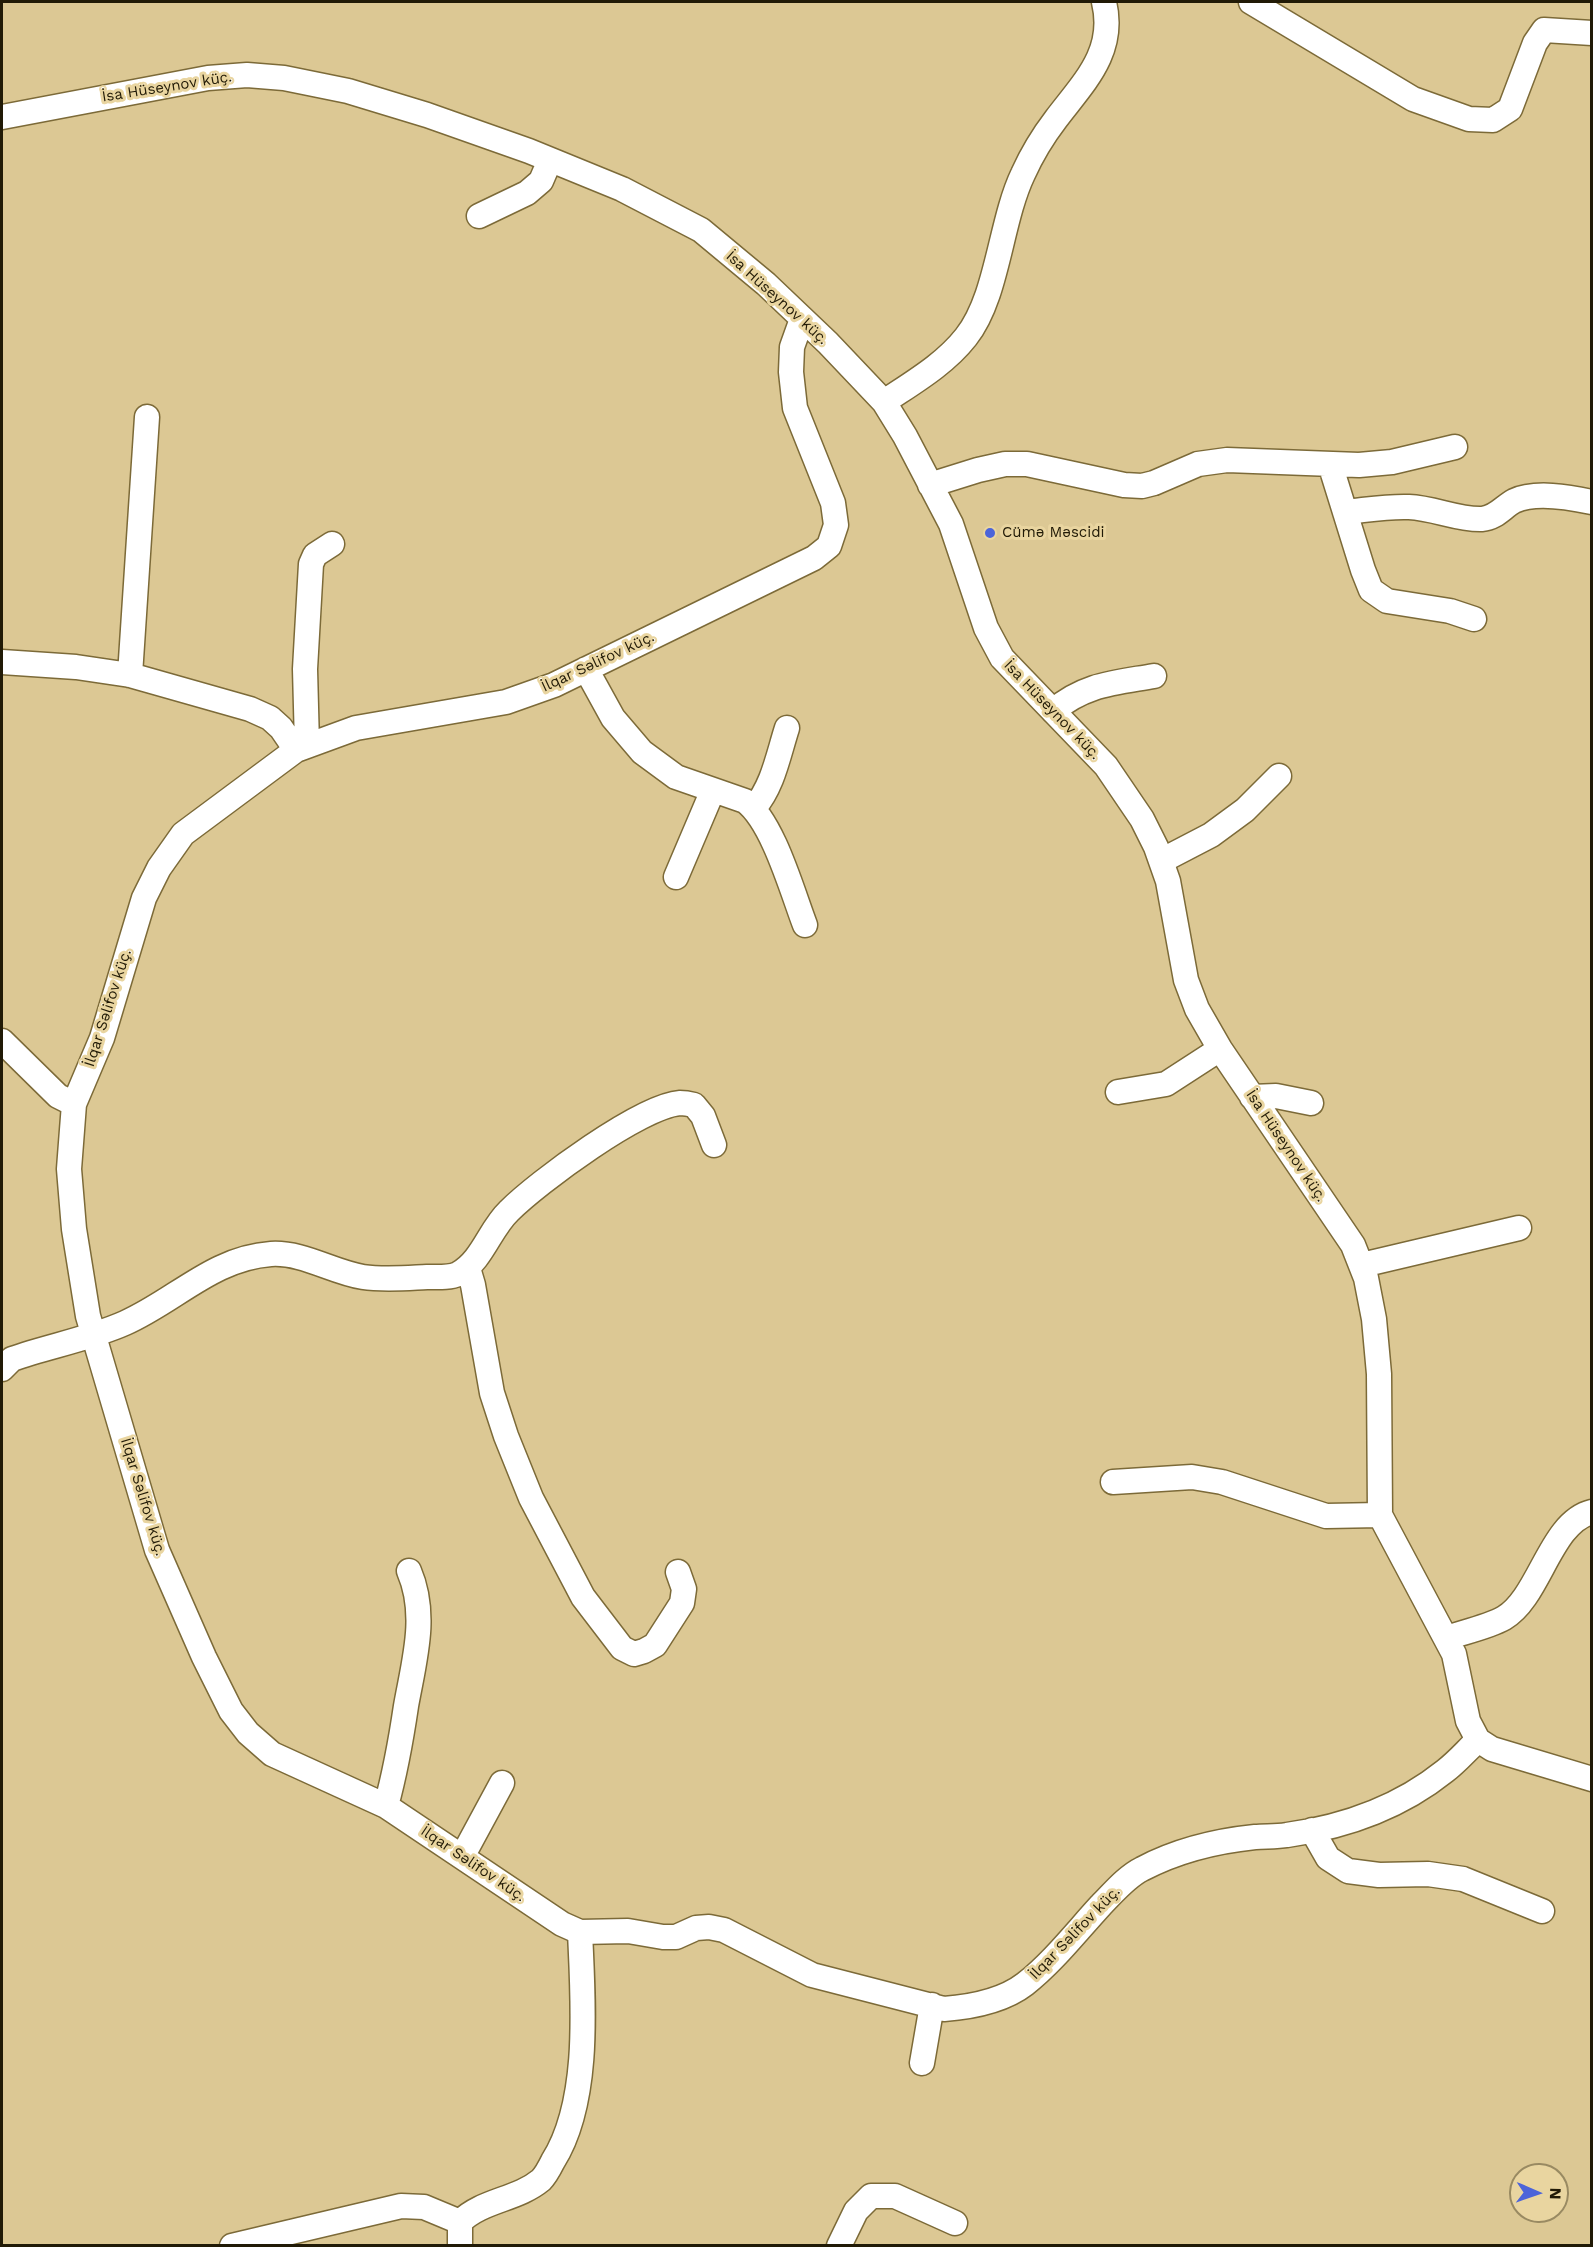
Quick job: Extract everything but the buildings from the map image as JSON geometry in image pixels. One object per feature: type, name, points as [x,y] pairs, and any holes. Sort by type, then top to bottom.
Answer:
[{"type":"street","points":[[884,402],[944,361],[967,336],[983,309],[1013,199],[1022,175],[1041,140],[1094,71],[1105,42],[1107,14],[1104,2]]},
{"type":"street","points":[[1251,2],[1276,8],[1413,99],[1469,119],[1493,120],[1510,109],[1535,43],[1544,30],[1592,33]]},
{"type":"street","name":"İsa Hüseynov küç.","points":[[2,117],[208,78],[247,75],[284,78],[348,91],[427,114],[622,189],[701,230],[766,284],[884,402],[905,436],[951,524],[986,628],[1002,658],[1111,774],[1142,819],[1161,861],[1174,911],[1186,980],[1197,1009],[1220,1049],[1353,1245],[1362,1265],[1374,1319],[1379,1374],[1380,1515],[1454,1654],[1468,1721],[1478,1740]]},
{"type":"street","points":[[479,216],[527,193],[541,181],[550,160]]},
{"type":"street","name":"İlqar Səlifov küç.","points":[[802,319],[792,347],[791,372],[795,408],[833,503],[836,525],[829,546],[814,558],[554,685],[506,702],[356,728],[302,747],[183,834],[159,868],[144,898],[102,1038],[74,1104],[69,1169],[74,1229],[88,1316],[158,1550],[204,1657],[231,1711],[248,1733],[272,1754],[386,1806],[562,1924],[580,1932],[628,1930],[663,1937],[676,1937],[696,1928],[709,1927],[724,1930],[812,1975],[944,2008],[962,2008],[1000,1997],[1024,1985],[1116,1890],[1139,1870],[1171,1856],[1216,1843],[1256,1837],[1285,1836],[1342,1824],[1375,1813],[1413,1794],[1446,1771],[1478,1740]]},
{"type":"street","points":[[130,675],[147,417]]},
{"type":"street","points":[[930,485],[1005,464],[1027,464],[1124,485],[1142,486],[1198,464],[1227,460],[1359,465],[1392,462],[1455,447]]},
{"type":"street","points":[[1330,464],[1371,590],[1388,601],[1450,611],[1474,620]]},
{"type":"street","points":[[1345,512],[1408,506],[1485,519],[1498,514],[1511,502],[1523,497],[1539,496],[1592,502]]},
{"type":"street","points":[[302,747],[311,564],[315,555],[333,544]]},
{"type":"street","points":[[2,662],[75,667],[130,675],[250,708],[270,718],[302,747]]},
{"type":"street","points":[[586,669],[613,718],[642,752],[676,777],[745,801],[754,808],[769,833],[805,925]]},
{"type":"street","points":[[1053,711],[1067,699],[1092,687],[1154,676]]},
{"type":"street","points":[[754,808],[763,798],[787,728]]},
{"type":"street","points":[[1161,861],[1211,835],[1245,810],[1279,776]]},
{"type":"street","points":[[676,877],[713,790]]},
{"type":"street","points":[[2,1041],[58,1096],[74,1104]]},
{"type":"street","points":[[1118,1092],[1166,1084],[1220,1049]]},
{"type":"street","points":[[1252,1097],[1276,1096],[1311,1103]]},
{"type":"street","points":[[5,1359],[93,1334],[140,1316],[210,1272],[271,1254],[295,1256],[324,1267],[363,1277],[394,1279],[455,1276],[468,1268],[476,1259],[508,1212],[534,1189],[610,1134],[654,1112],[680,1103],[694,1105],[703,1116],[714,1145]]},
{"type":"street","points":[[1362,1265],[1519,1228]]},
{"type":"street","points":[[468,1268],[492,1393],[506,1436],[531,1498],[584,1597],[622,1648],[634,1654],[655,1645],[682,1603],[684,1588],[678,1572]]},
{"type":"street","points":[[1113,1482],[1192,1477],[1222,1482],[1326,1516],[1380,1515]]},
{"type":"street","points":[[1446,1638],[1504,1618],[1526,1594],[1568,1525],[1582,1514],[1592,1512]]},
{"type":"street","points":[[386,1806],[395,1774],[420,1631],[416,1586],[409,1571]]},
{"type":"street","points":[[1478,1740],[1492,1749],[1592,1779]]},
{"type":"street","points":[[462,1857],[502,1783]]},
{"type":"street","points":[[1312,1830],[1328,1858],[1348,1871],[1379,1875],[1428,1874],[1463,1879],[1542,1911]]},
{"type":"street","points":[[232,2246],[401,2206],[424,2207],[460,2234],[469,2214],[521,2192],[542,2179],[559,2151],[574,2113],[583,2004],[580,1932]]},
{"type":"street","points":[[922,2063],[932,2006]]},
{"type":"street","points":[[839,2246],[856,2211],[870,2196],[895,2196],[955,2223]]},
{"type":"place","name":"Cümə Məscidi","points":[[990,533]]}]
